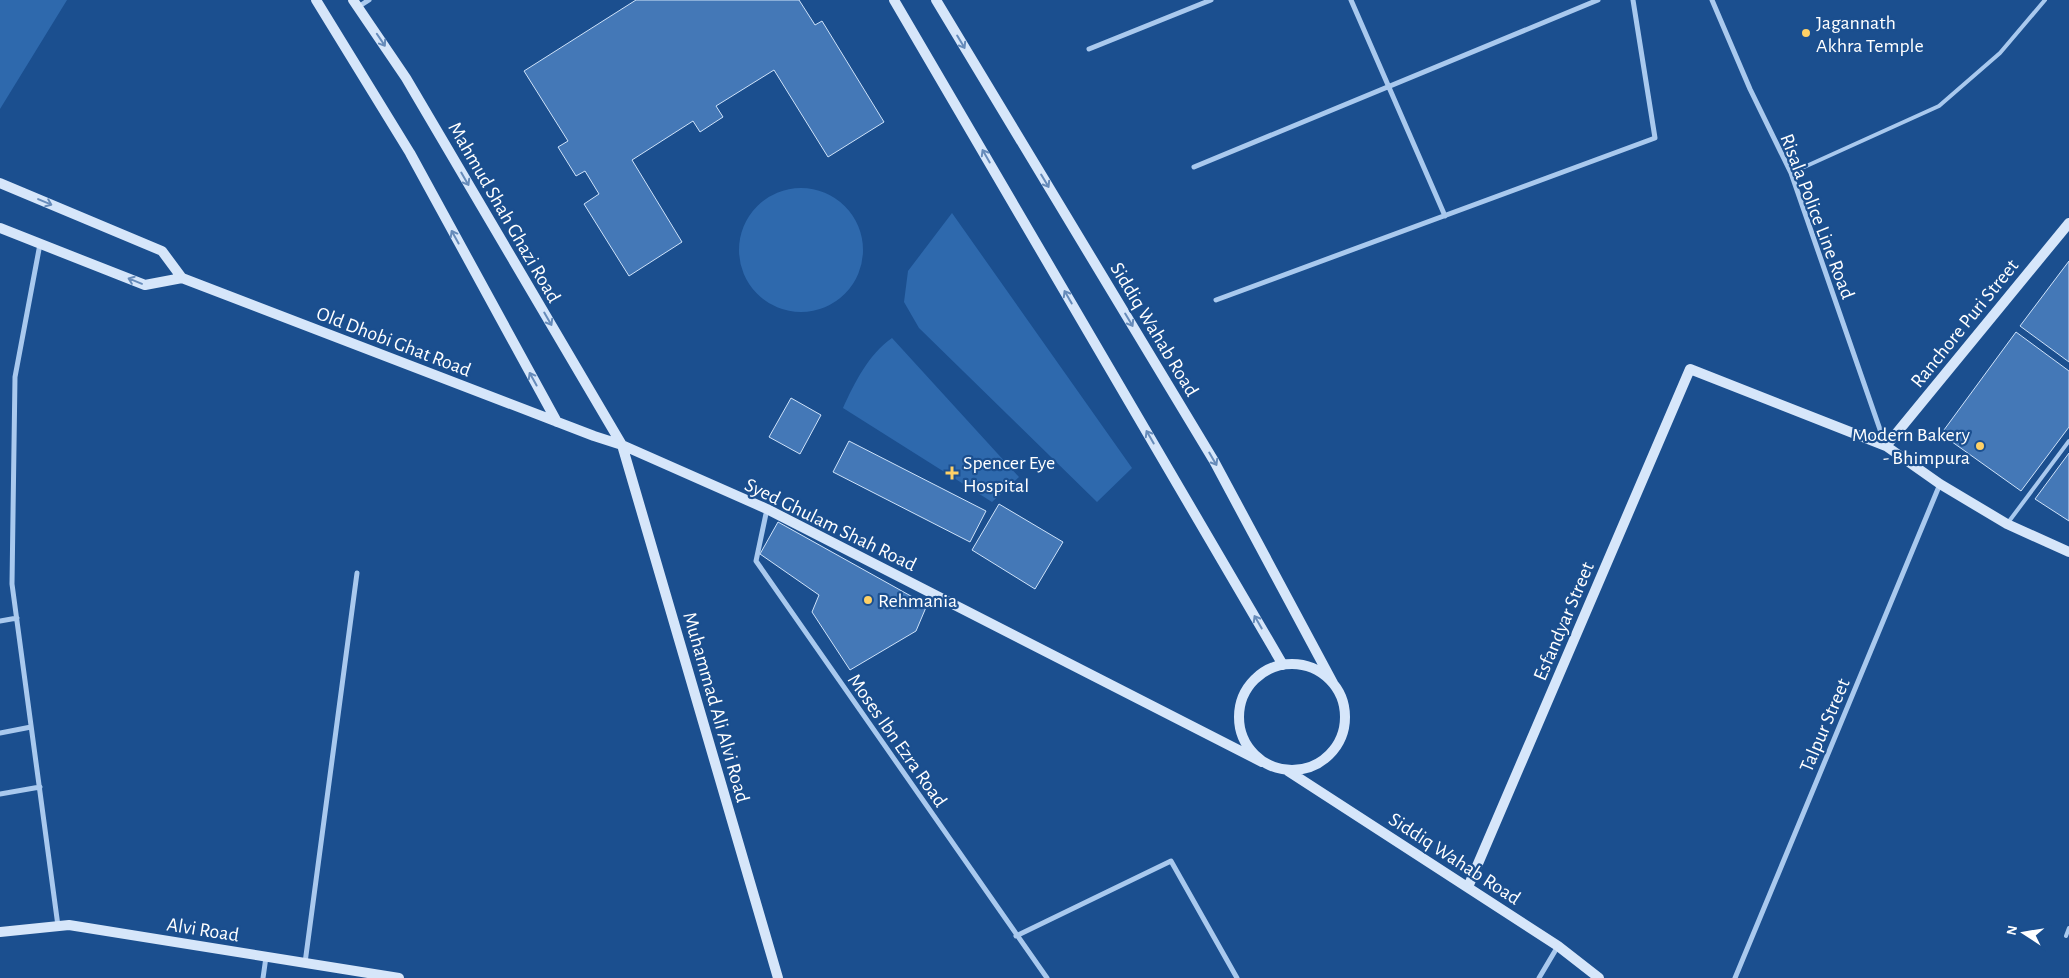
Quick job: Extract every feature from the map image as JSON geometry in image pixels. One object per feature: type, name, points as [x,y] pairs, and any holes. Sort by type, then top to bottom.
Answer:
[{"type":"main road","points":[[316,0],[410,153],[557,422]]},
{"type":"main road","points":[[894,0],[1283,664]]},
{"type":"main road","name":"Siddiq Wahab Road","points":[[936,0],[1214,461],[1333,683]]},
{"type":"main road","name":"Mahmud Shah Ghazi Road","points":[[356,3],[406,78],[622,445]]},
{"type":"main road","points":[[0,183],[162,251],[182,278],[145,285],[0,228]]},
{"type":"main road","name":"Ranchore Puri Street","points":[[1886,446],[2069,223]]},
{"type":"main road","name":"Old Dhobi Ghat Road","points":[[182,278],[594,436]]},
{"type":"main road","name":"Esfandyar Street","points":[[1468,887],[1690,369],[1886,446]]},
{"type":"main road","name":"Syed Ghulam Shah Road","points":[[594,436],[622,445],[766,509],[1262,762]]},
{"type":"main road","name":"Muhammad Ali Alvi Road","points":[[622,445],[778,978]]},
{"type":"main road","points":[[1886,446],[1940,484],[2007,524],[2069,552]]},
{"type":"main road","points":[[1283,664],[1297,664],[1323,673],[1341,695],[1345,708],[1346,722],[1336,748],[1327,759],[1315,766],[1301,770],[1288,771],[1274,768],[1262,762],[1251,752],[1239,727],[1242,699],[1248,687],[1258,676],[1283,664]]},
{"type":"main road","name":"Siddiq Wahab Road","points":[[1288,771],[1558,946],[1599,978]]},
{"type":"main road","name":"Alvi Road","points":[[0,932],[69,926],[399,978]]},
{"type":"street","points":[[356,3],[368,0]]},
{"type":"street","points":[[1088,49],[1211,0]]},
{"type":"street","points":[[1351,0],[1445,216]]},
{"type":"street","points":[[1194,167],[1598,0]]},
{"type":"street","points":[[1216,300],[1655,138],[1633,0]]},
{"type":"street","name":"Risala Police Line Road","points":[[1712,0],[1750,89],[1791,173],[1886,446]]},
{"type":"street","points":[[40,244],[15,377],[12,584],[58,927]]},
{"type":"street","name":"Talpur Street","points":[[1735,978],[1940,484]]},
{"type":"street","name":"Moses Ibn Ezra Road","points":[[766,509],[756,561],[1047,978]]},
{"type":"street","points":[[305,963],[357,573]]},
{"type":"street","points":[[0,621],[17,618]]},
{"type":"street","points":[[0,733],[31,727]]},
{"type":"street","points":[[0,794],[40,787]]},
{"type":"street","points":[[1016,936],[1171,862],[1237,978]]},
{"type":"street","points":[[1539,978],[1558,946]]},
{"type":"street","points":[[263,978],[266,957]]},
{"type":"lane","points":[[1791,173],[1939,106],[2000,53],[2045,0]]},
{"type":"lane","points":[[2007,524],[2069,441]]},
{"type":"lane","points":[[2066,936],[2069,928]]},
{"type":"shaded area","points":[[0,0],[67,0],[0,109]]},
{"type":"shaded area","points":[[801,188],[825,193],[845,206],[858,226],[863,250],[858,274],[845,294],[825,307],[801,312],[777,307],[757,294],[744,274],[739,250],[744,226],[757,206],[777,193]]},
{"type":"shaded area","points":[[952,213],[1132,468],[1097,502],[919,328],[904,302],[908,271]]},
{"type":"shaded area","points":[[892,338],[1019,477],[992,502],[843,408],[857,379],[869,361]]},
{"type":"building","points":[[636,0],[799,0],[815,25],[822,21],[884,122],[828,157],[774,70],[716,106],[723,117],[700,132],[693,121],[632,160],[682,242],[629,276],[584,204],[599,194],[585,171],[576,176],[558,147],[568,141],[524,71]]},
{"type":"building","points":[[2069,261],[2069,362],[2020,326]]},
{"type":"building","points":[[2016,332],[2069,371],[2069,427],[2021,491],[1941,434]]},
{"type":"building","points":[[791,398],[821,415],[800,454],[769,437]]},
{"type":"building","points":[[849,441],[986,511],[970,542],[833,472]]},
{"type":"building","points":[[2069,453],[2069,521],[2035,499]]},
{"type":"building","points":[[999,504],[1063,542],[1035,589],[972,550]]},
{"type":"building","name":"Rehmania","points":[[778,522],[927,605],[916,631],[850,670],[812,612],[819,595],[760,554]]},
{"type":"place","name":"Jagannath Akhra Temple","points":[[1806,33]]},
{"type":"place","name":"Modern Bakery - Bhimpura","points":[[1980,446]]},
{"type":"place","name":"Spencer Eye Hospital","points":[[952,473]]},
{"type":"place","name":"Rehmania","points":[[868,600]]}]
